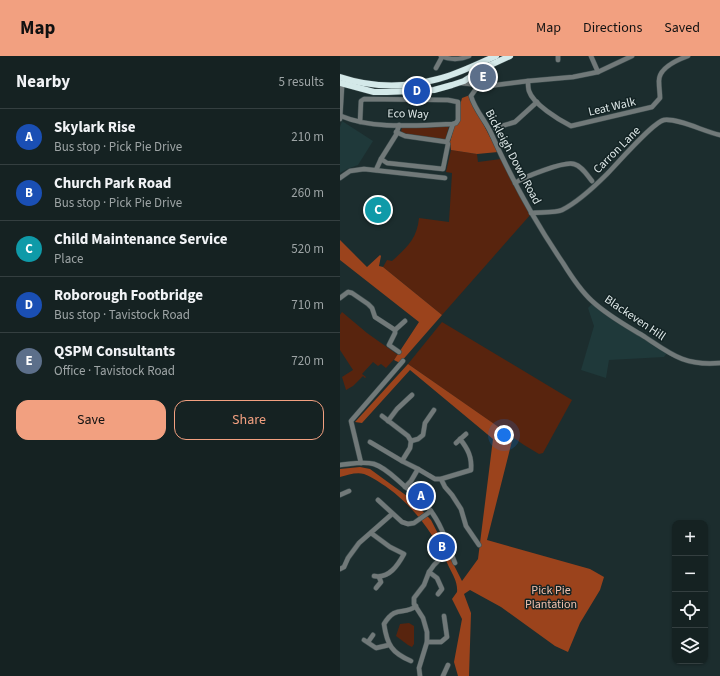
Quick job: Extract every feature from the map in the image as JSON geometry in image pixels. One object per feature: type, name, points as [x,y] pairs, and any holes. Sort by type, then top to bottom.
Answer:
[{"type":"highway","points":[[342,84],[389,86],[411,85],[439,79],[496,56]]},
{"type":"highway","points":[[342,84],[374,92],[434,90],[464,81],[510,56]]},
{"type":"street","points":[[436,68],[442,57],[461,59],[469,56]]},
{"type":"street","points":[[591,56],[598,72]]},
{"type":"street","points":[[456,84],[463,83],[488,86],[559,79],[598,72],[632,56]]},
{"type":"street","name":"Leat Walk","points":[[528,81],[529,91],[538,102],[554,116],[571,126],[652,107],[660,98],[658,81],[661,72],[667,66],[688,56]]},
{"type":"street","points":[[478,86],[476,80],[480,71]]},
{"type":"street","points":[[340,117],[342,84],[353,87]]},
{"type":"street","name":"Bickleigh Down Road","points":[[478,86],[471,96],[474,104],[489,128],[532,215]]},
{"type":"street","name":"Eco Way","points":[[340,117],[360,122],[399,126],[455,123],[458,120],[458,102],[448,100],[364,99],[361,101],[360,122]]},
{"type":"street","points":[[495,128],[515,122],[538,102]]},
{"type":"street","name":"Carron Lane","points":[[532,215],[559,212],[572,204],[606,175],[641,139],[664,120],[679,122],[720,135]]},
{"type":"street","points":[[381,159],[388,163],[443,169],[448,144],[447,142],[455,123]]},
{"type":"street","points":[[376,170],[396,135],[399,126]]},
{"type":"street","points":[[396,132],[405,136],[447,142]]},
{"type":"street","points":[[515,183],[530,175],[566,163],[573,163],[578,166],[592,181]]},
{"type":"street","points":[[340,178],[356,169],[445,178]]},
{"type":"street","name":"Blackeven Hill","points":[[532,215],[569,272],[592,301],[606,313],[676,357],[690,362],[709,364],[720,363]]},
{"type":"street","points":[[340,298],[348,292],[352,293],[372,308],[375,317],[395,330]]},
{"type":"street","points":[[399,352],[389,345],[395,330],[405,321]]},
{"type":"street","points":[[361,462],[351,421],[403,361]]},
{"type":"street","points":[[388,421],[412,395]]},
{"type":"street","points":[[401,396],[406,400]]},
{"type":"street","points":[[411,441],[418,439],[423,435],[425,422],[434,410]]},
{"type":"street","points":[[382,416],[408,436],[411,441],[410,448],[402,461]]},
{"type":"street","points":[[456,443],[466,434]]},
{"type":"street","points":[[460,439],[468,449],[470,456],[470,477]]},
{"type":"street","points":[[370,442],[435,479],[441,479],[471,470]]},
{"type":"street","points":[[340,466],[361,462],[374,464],[383,468],[421,500],[431,511],[437,521],[455,563]]},
{"type":"street","points":[[405,487],[411,481],[418,469]]},
{"type":"street","points":[[441,479],[461,509],[466,526],[479,545]]},
{"type":"street","points":[[340,495],[349,491]]},
{"type":"street","points":[[378,500],[402,522],[408,524],[414,523],[431,511]]},
{"type":"street","points":[[340,569],[344,567],[348,558],[359,543],[392,514]]},
{"type":"street","points":[[371,533],[386,544],[404,554],[394,569],[388,574],[376,576],[381,582],[376,588]]},
{"type":"street","points":[[420,676],[419,668],[427,642],[427,632],[423,618],[414,604],[414,598],[417,590],[424,585],[429,572],[442,557],[450,552]]},
{"type":"street","points":[[429,572],[437,578],[446,594]]},
{"type":"street","points":[[438,594],[442,589]]},
{"type":"street","points":[[411,661],[396,654],[389,645],[384,624],[398,611],[408,610],[416,606]]},
{"type":"street","points":[[427,642],[441,642],[447,637],[444,616]]},
{"type":"street","points":[[373,635],[366,641],[372,647],[376,648],[389,645]]},
{"type":"street","points":[[446,675],[448,665]]},
{"type":"shaded area","points":[[342,121],[373,141],[358,165],[340,173],[340,127]]},
{"type":"shaded area","points":[[449,126],[445,141],[409,135],[401,132],[402,127]]},
{"type":"shaded area","points":[[451,150],[477,154],[478,162],[501,159],[531,214],[442,315],[383,267],[387,260],[392,261],[414,237],[419,218],[449,222],[452,173],[446,172]]},
{"type":"shaded area","points":[[592,304],[667,353],[664,357],[609,360],[606,378],[581,370],[594,326],[588,308]]},
{"type":"shaded area","points":[[342,312],[367,333],[398,355],[386,368],[381,364],[378,366],[373,362],[362,374],[366,377],[365,378],[363,376],[353,386],[346,390],[342,377],[353,370],[340,350],[340,315]]},
{"type":"shaded area","points":[[442,322],[572,400],[543,453],[539,454],[524,445],[408,364]]},
{"type":"shaded area","points":[[409,623],[414,626],[414,644],[412,647],[396,636],[400,624]]},
{"type":"green space","points":[[470,95],[471,101],[498,152],[477,154],[451,150],[450,142],[462,98]]},
{"type":"green space","points":[[340,240],[367,267],[380,255],[379,266],[383,267],[442,315],[400,363],[394,360],[419,322],[340,260]]},
{"type":"green space","name":"Pick Pie Plantation","points":[[408,364],[513,437],[487,540],[590,569],[604,577],[600,590],[580,623],[568,652],[555,646],[501,607],[470,590],[464,594],[471,613],[469,676],[458,676],[454,662],[462,619],[452,599],[457,592],[456,582],[431,533],[407,504],[373,478],[361,473],[340,477],[340,469],[360,467],[370,469],[411,499],[431,520],[462,581],[478,559],[493,439],[410,370],[362,423],[355,422]]},
{"type":"place","name":"QSPM Consultants","points":[[483,77]]},
{"type":"place","name":"Roborough Footbridge","points":[[417,91]]},
{"type":"place","name":"Child Maintenance Service","points":[[378,210]]},
{"type":"place","name":"Skylark Rise","points":[[421,496]]},
{"type":"place","name":"Church Park Road","points":[[442,547]]}]
